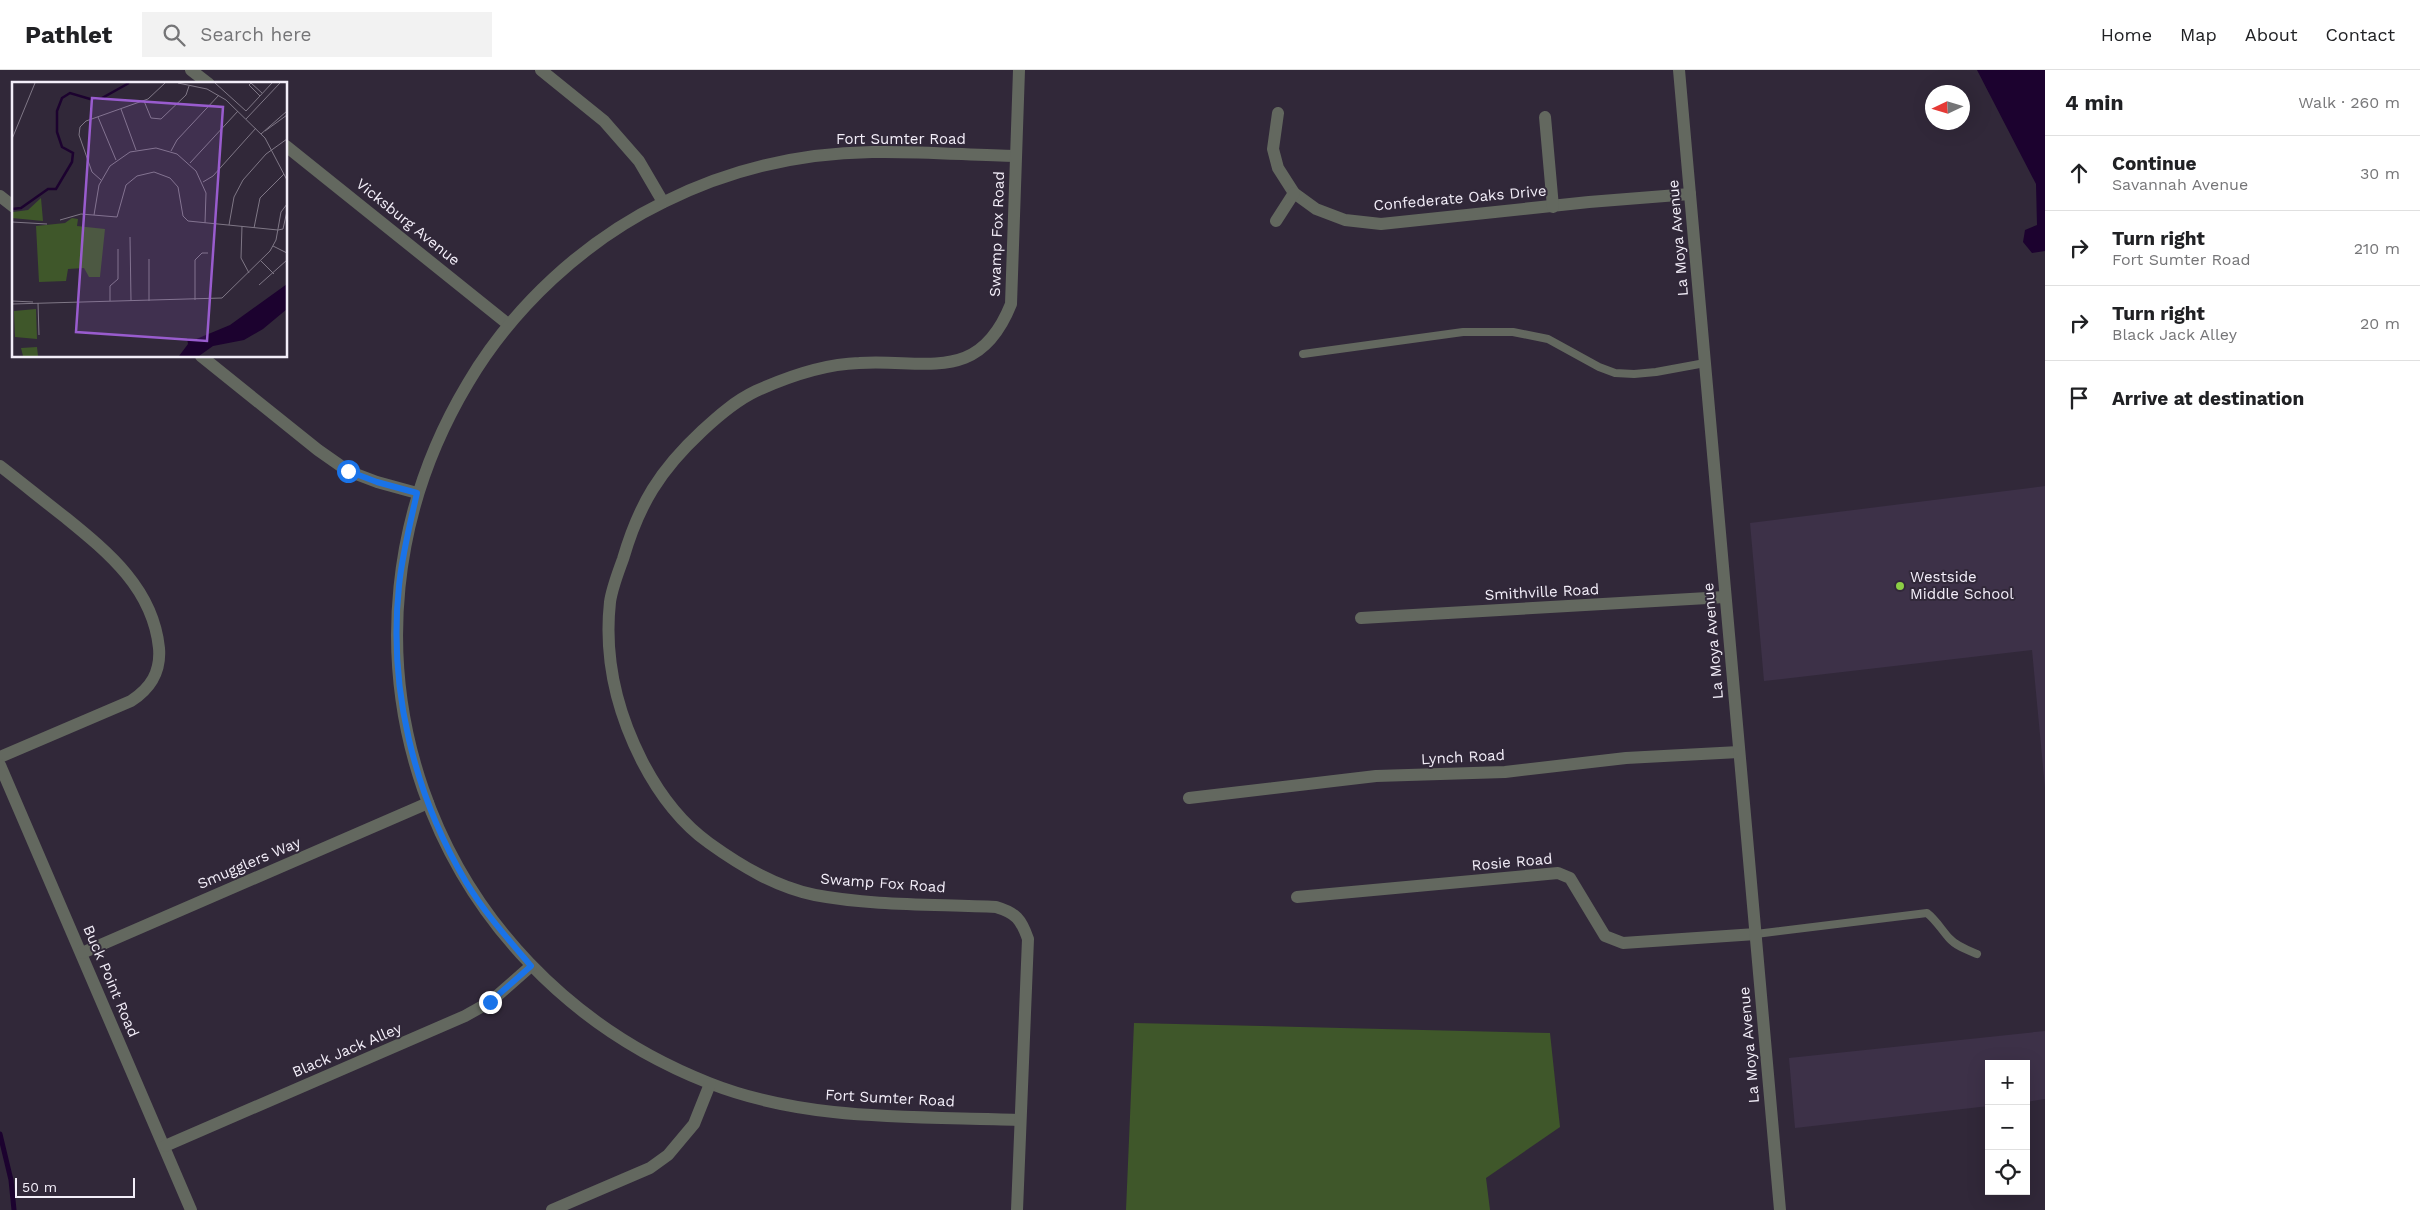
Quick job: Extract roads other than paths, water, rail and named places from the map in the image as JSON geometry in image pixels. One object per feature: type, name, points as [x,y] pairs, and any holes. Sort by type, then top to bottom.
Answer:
[{"type":"street","points":[[191,70],[206,82]]},
{"type":"street","points":[[541,70],[604,120],[639,161],[663,202]]},
{"type":"street","name":"Swamp Fox Road","points":[[1017,1210],[1028,939],[1023,923],[1010,912],[996,907],[850,900],[813,895],[775,882],[741,866],[704,840],[673,808],[651,778],[633,744],[621,712],[613,680],[609,634],[610,600],[632,525],[651,488],[679,452],[725,410],[753,392],[780,381],[824,368],[858,362],[951,363],[971,356],[988,344],[1003,324],[1012,304],[1019,70]]},
{"type":"street","name":"La Moya Avenue","points":[[1679,70],[1780,1210]]},
{"type":"street","name":"Confederate Oaks Drive","points":[[1278,113],[1273,149],[1278,168],[1294,194],[1316,209],[1345,220],[1380,224],[1690,194]]},
{"type":"street","points":[[1545,116],[1553,207]]},
{"type":"street","name":"Vicksburg Avenue","points":[[288,148],[508,324]]},
{"type":"street","name":"Fort Sumter Road","points":[[1016,156],[872,152],[792,160],[759,166],[663,202],[611,233],[572,262],[508,324],[483,357],[459,397],[439,438],[417,493],[404,549],[398,587],[398,666],[403,714],[414,761],[428,803],[466,882],[490,918],[531,966],[584,1014],[624,1041],[710,1084],[758,1098],[829,1113],[1020,1120]]},
{"type":"street","points":[[1276,221],[1294,194]]},
{"type":"street","points":[[0,196],[12,205]]},
{"type":"street","points":[[203,358],[318,450],[348,471],[377,482],[417,493]]},
{"type":"street","points":[[0,466],[109,552],[125,570],[145,600],[157,633],[159,655],[156,676],[146,692],[0,757]]},
{"type":"street","name":"Smithville Road","points":[[1361,618],[1726,597]]},
{"type":"street","name":"Lynch Road","points":[[1189,798],[1376,776],[1505,772],[1626,758],[1739,752]]},
{"type":"street","name":"Buck Point Road","points":[[0,765],[191,1210]]},
{"type":"street","name":"Smugglers Way","points":[[82,953],[428,803]]},
{"type":"street","name":"Rosie Road","points":[[1297,897],[1558,873],[1570,878],[1605,936],[1623,943],[1756,934]]},
{"type":"street","name":"Black Jack Alley","points":[[165,1146],[465,1016],[490,1002],[531,966]]},
{"type":"street","points":[[552,1210],[650,1168],[668,1156],[694,1124],[710,1084]]},
{"type":"lane","points":[[1303,354],[1463,332],[1513,332],[1548,338],[1599,367],[1615,372],[1642,374],[1705,363]]},
{"type":"lane","points":[[1756,934],[1927,913],[1950,940],[1962,948],[1977,954]]},
{"type":"waterway","points":[[0,1134],[11,1180],[14,1210]]},
{"type":"place","name":"Westside Middle School","points":[[1900,586]]}]
